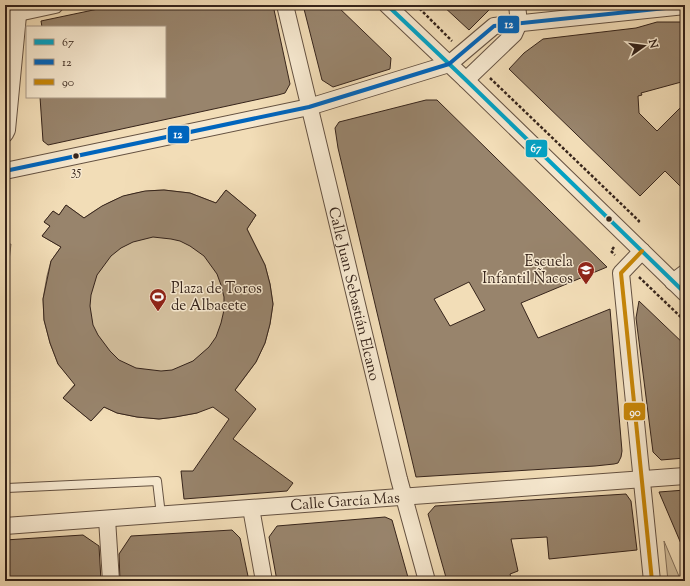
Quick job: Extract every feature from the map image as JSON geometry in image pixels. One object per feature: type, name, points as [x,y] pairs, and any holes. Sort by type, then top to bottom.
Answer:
[{"type":"street","points":[[5,134],[7,130],[18,9],[55,5]]},
{"type":"street","name":"Calle Juan Sebastián Elcano","points":[[285,5],[403,497],[427,581]]},
{"type":"street","points":[[387,5],[642,251],[679,278],[685,293]]},
{"type":"street","points":[[466,80],[514,34],[519,23],[517,5]]},
{"type":"street","points":[[5,171],[309,107],[449,64],[494,26],[685,6]]},
{"type":"street","points":[[642,251],[621,273],[652,581]]},
{"type":"street","name":"Calle García Mas","points":[[5,526],[685,476]]},
{"type":"street","points":[[251,508],[264,581]]},
{"type":"street","points":[[107,519],[111,581]]},
{"type":"lane","points":[[8,488],[157,481],[161,515]]},
{"type":"shaded area","name":"Plaza de Toros de Albacete","points":[[164,190],[190,193],[216,203],[226,190],[256,215],[247,229],[265,265],[273,304],[265,343],[256,362],[235,390],[197,413],[159,419],[117,413],[104,407],[91,421],[63,398],[75,384],[58,364],[50,343],[44,320],[43,299],[47,276],[51,261],[61,247],[42,236],[50,226],[44,222],[53,211],[59,215],[66,205],[84,218],[121,197],[141,192]]},
{"type":"shaded area","points":[[11,244],[7,278],[5,278],[5,245]]},
{"type":"shaded area","points":[[664,541],[681,581],[668,581]]},
{"type":"building","points":[[117,5],[273,5],[290,84],[285,93],[278,95],[48,145],[43,141],[40,98],[166,98],[166,26],[42,26],[41,21]]},
{"type":"building","points":[[303,5],[336,5],[391,58],[390,69],[333,87],[322,80]]},
{"type":"building","points":[[442,5],[494,5],[469,30]]},
{"type":"building","points":[[657,22],[685,22],[685,81],[641,93],[642,95],[638,96],[639,113],[657,131],[685,103],[685,191],[665,171],[640,196],[509,69],[524,53],[543,39],[636,28]]},
{"type":"building","points":[[426,100],[437,100],[607,267],[521,303],[538,338],[610,309],[622,451],[618,463],[595,466],[416,477],[338,148],[335,128],[339,122]],"holes":[[[469,282],[485,310],[450,326],[434,299]]]},
{"type":"building","name":"Plaza de Toros de Albacete","points":[[164,190],[190,193],[216,203],[226,190],[256,215],[247,229],[265,265],[273,304],[265,343],[256,362],[235,390],[256,409],[233,439],[293,483],[287,491],[184,499],[181,471],[193,471],[229,419],[213,407],[197,413],[159,419],[117,413],[104,407],[91,421],[63,398],[75,385],[58,364],[50,343],[44,320],[43,299],[51,261],[61,247],[42,236],[50,226],[44,222],[53,211],[59,215],[66,205],[84,218],[102,206],[123,196],[145,191]],"holes":[[[153,237],[180,241],[190,246],[204,256],[217,274],[224,297],[224,310],[221,323],[216,337],[209,347],[193,361],[172,370],[161,371],[136,368],[119,360],[98,335],[93,325],[90,306],[91,295],[97,275],[111,256],[121,248],[133,242]]]},
{"type":"building","points":[[639,301],[685,345],[685,458],[661,460],[653,452],[636,318]]},
{"type":"building","points":[[685,490],[685,553],[659,492]]},
{"type":"building","points":[[626,494],[631,501],[637,550],[549,559],[547,537],[511,539],[518,571],[510,574],[512,581],[447,581],[428,514],[435,506]]},
{"type":"building","points":[[385,517],[392,520],[409,581],[277,581],[269,537],[277,526]]},
{"type":"building","points":[[232,530],[240,538],[249,581],[120,581],[119,554],[131,536]]},
{"type":"building","points":[[83,535],[99,546],[101,581],[5,581],[5,540]]},
{"type":"transit line","name":"67","points":[[387,5],[685,293]]},
{"type":"transit line","name":"12","points":[[5,171],[309,107],[449,64],[494,26],[685,6]]},
{"type":"transit line","name":"90","points":[[642,251],[621,273],[652,581]]},
{"type":"place","name":"35","points":[[76,156]]},
{"type":"place","name":"Escuela Infantil Ñacos","points":[[586,285]]},
{"type":"place","name":"Plaza de Toros de Albacete","points":[[158,312]]}]
